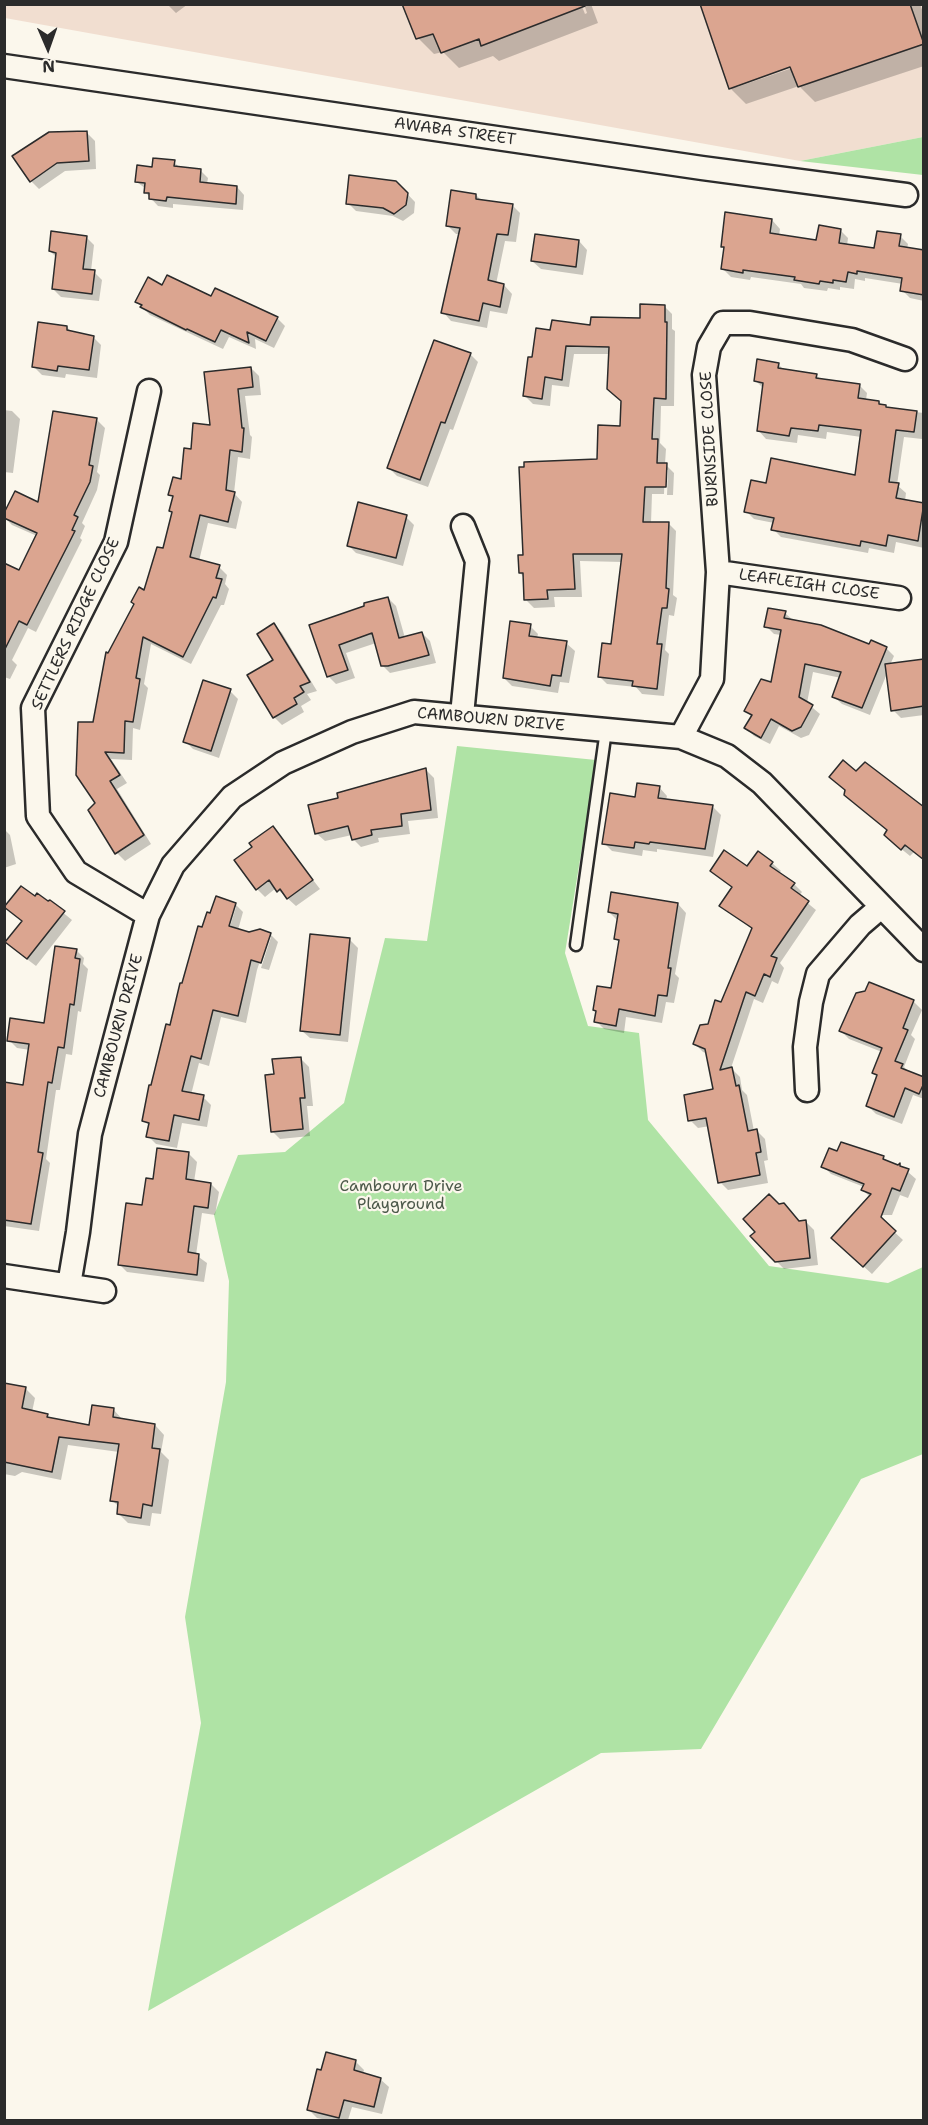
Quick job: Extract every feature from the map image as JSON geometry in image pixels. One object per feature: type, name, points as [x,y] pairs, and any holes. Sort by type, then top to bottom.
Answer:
[{"type":"street","name":"AWABA STREET","points":[[4,66],[690,166],[906,195]]},
{"type":"street","name":"BURNSIDE CLOSE","points":[[681,737],[712,679],[718,572],[704,375],[709,347],[723,323],[750,322],[852,340],[906,359]]},
{"type":"street","name":"SETTLERS RIDGE CLOSE","points":[[148,915],[76,872],[38,816],[33,708],[116,542],[149,391]]},
{"type":"street","points":[[462,715],[477,561],[463,526]]},
{"type":"street","name":"LEAFLEIGH CLOSE","points":[[718,572],[899,598]]},
{"type":"street","name":"CAMBOURN DRIVE","points":[[69,1285],[90,1134],[148,915],[173,865],[232,797],[283,764],[352,732],[414,712],[681,737],[727,756],[762,783],[924,950]]},
{"type":"street","points":[[807,1090],[805,1047],[811,1002],[818,974],[860,925],[881,907]]},
{"type":"street","points":[[4,1276],[104,1291]]},
{"type":"lane","points":[[576,945],[606,730]]},
{"type":"shaded area","points":[[4,5],[923,5],[923,137],[800,161],[5,18]]},
{"type":"green space","points":[[923,137],[923,175],[800,161]]},
{"type":"green space","name":"Cambourn Drive Playground","points":[[457,746],[596,760],[565,953],[588,1026],[639,1033],[648,1120],[769,1266],[888,1283],[923,1267],[923,1454],[861,1479],[701,1749],[601,1753],[148,2011],[201,1723],[185,1617],[226,1382],[229,1281],[214,1215],[238,1155],[285,1152],[344,1103],[385,938],[427,941]]},
{"type":"building","points":[[402,4],[585,4],[585,6],[481,46],[479,39],[441,53],[433,34],[416,39]]},
{"type":"building","points":[[700,4],[910,4],[924,44],[798,87],[790,67],[729,89]]},
{"type":"building","points":[[87,131],[89,161],[57,163],[30,182],[12,156],[49,132]]},
{"type":"building","points":[[153,158],[175,160],[174,166],[201,169],[200,182],[237,186],[236,204],[167,197],[166,201],[149,199],[149,193],[144,193],[145,183],[135,182],[137,165],[152,167]]},
{"type":"building","points":[[349,175],[396,181],[408,193],[406,205],[394,214],[383,208],[346,204]]},
{"type":"building","points":[[451,190],[476,194],[476,199],[513,204],[508,235],[497,234],[488,280],[504,284],[500,307],[483,303],[479,321],[441,313],[460,228],[446,226]]},
{"type":"building","points":[[725,212],[772,219],[770,233],[816,240],[819,225],[841,229],[839,243],[874,248],[877,231],[901,234],[899,246],[924,250],[924,295],[900,291],[902,278],[857,271],[857,274],[848,272],[846,282],[833,280],[833,283],[820,281],[819,284],[794,280],[795,277],[721,269]]},
{"type":"building","points":[[51,231],[87,236],[83,269],[95,270],[92,294],[52,289],[56,253],[49,251]]},
{"type":"building","points":[[535,234],[579,240],[576,267],[531,261]]},
{"type":"building","points":[[167,275],[211,296],[215,288],[278,317],[266,341],[247,332],[249,343],[221,330],[215,342],[140,307],[142,305],[135,302],[148,277],[162,285]]},
{"type":"building","points":[[640,304],[665,305],[665,322],[667,322],[666,399],[654,398],[652,439],[658,439],[657,463],[667,463],[666,487],[645,487],[643,522],[669,522],[666,588],[669,589],[667,608],[662,608],[657,644],[662,644],[657,689],[632,686],[633,681],[598,677],[602,643],[611,644],[622,554],[573,554],[575,589],[547,590],[548,599],[524,600],[523,573],[519,573],[518,555],[523,555],[519,467],[524,467],[524,462],[597,459],[598,425],[620,426],[621,401],[607,389],[609,347],[566,346],[562,380],[545,377],[542,399],[523,396],[528,357],[532,357],[536,328],[550,330],[552,320],[590,325],[591,317],[640,318]]},
{"type":"building","points":[[38,322],[67,326],[67,330],[94,336],[89,370],[58,366],[57,371],[32,367]]},
{"type":"building","points":[[434,340],[471,353],[445,423],[441,422],[420,480],[387,468]]},
{"type":"building","points":[[757,359],[779,363],[778,368],[817,374],[816,378],[860,384],[858,398],[879,401],[879,404],[886,405],[886,407],[917,411],[914,432],[896,430],[889,482],[899,483],[896,498],[924,503],[918,541],[888,535],[886,546],[861,541],[860,546],[771,530],[774,518],[744,512],[751,480],[766,483],[771,458],[855,475],[861,430],[819,425],[818,431],[791,428],[789,436],[757,431],[763,383],[754,381]]},
{"type":"building","points":[[251,367],[253,387],[238,389],[242,428],[244,428],[242,452],[230,450],[226,490],[235,492],[228,522],[200,515],[190,557],[220,565],[216,578],[222,579],[216,598],[213,597],[183,657],[143,637],[136,678],[140,679],[133,722],[125,721],[124,753],[105,752],[120,775],[110,781],[144,835],[115,854],[88,810],[95,803],[76,775],[78,722],[93,722],[106,652],[108,653],[134,604],[131,602],[139,587],[144,590],[157,547],[163,548],[172,512],[169,511],[173,496],[168,495],[173,477],[181,479],[184,448],[191,449],[193,423],[210,425],[204,372]]},
{"type":"building","points":[[53,411],[97,418],[89,465],[93,466],[90,482],[74,515],[78,517],[72,530],[75,531],[67,547],[27,625],[19,621],[4,651],[4,563],[19,570],[37,533],[4,518],[4,513],[15,491],[38,502]]},
{"type":"building","points":[[358,502],[407,515],[396,558],[347,546]]},
{"type":"building","points":[[388,597],[399,638],[422,632],[429,655],[381,666],[372,633],[339,645],[348,670],[327,677],[309,625],[364,606],[364,603]]},
{"type":"building","points":[[768,608],[786,611],[784,618],[821,625],[869,644],[871,640],[887,647],[862,708],[832,697],[841,672],[805,664],[799,697],[813,705],[801,727],[792,731],[771,719],[761,738],[744,728],[752,715],[744,711],[761,679],[771,682],[781,630],[764,627]]},
{"type":"building","points":[[510,621],[531,624],[529,636],[567,641],[561,676],[552,675],[550,686],[503,678]]},
{"type":"building","points":[[274,623],[310,682],[300,686],[304,692],[294,698],[297,704],[273,718],[247,675],[273,660],[257,634]]},
{"type":"building","points":[[924,659],[924,706],[891,711],[885,664]]},
{"type":"building","points":[[203,680],[231,689],[211,751],[183,742]]},
{"type":"building","points":[[843,760],[856,771],[865,762],[924,807],[924,860],[905,845],[901,850],[884,835],[887,830],[844,795],[845,790],[829,777]]},
{"type":"building","points":[[426,768],[431,810],[401,814],[402,826],[371,830],[372,835],[352,840],[348,826],[315,834],[308,805],[338,798],[337,793]]},
{"type":"building","points":[[637,783],[660,786],[658,798],[713,805],[705,849],[650,842],[649,844],[635,842],[634,848],[602,844],[610,793],[635,797]]},
{"type":"building","points":[[273,826],[313,880],[287,899],[280,889],[277,892],[269,880],[256,890],[234,860],[252,847],[249,843]]},
{"type":"building","points":[[724,850],[747,866],[758,851],[773,862],[770,866],[795,883],[791,888],[809,901],[771,956],[777,958],[770,977],[764,974],[755,996],[746,992],[720,1070],[732,1067],[736,1086],[739,1085],[748,1131],[757,1129],[761,1152],[756,1153],[760,1175],[718,1183],[706,1118],[688,1121],[684,1095],[713,1089],[705,1049],[693,1044],[700,1025],[708,1024],[715,1000],[721,1002],[752,928],[719,906],[732,887],[710,871]]},
{"type":"building","points":[[21,886],[35,896],[37,893],[48,901],[50,900],[65,911],[27,959],[5,942],[22,921],[4,907]]},
{"type":"building","points":[[611,892],[678,903],[668,968],[671,968],[667,996],[658,995],[655,1016],[619,1009],[616,1026],[594,1022],[596,1011],[593,1010],[597,986],[611,988],[619,940],[614,939],[618,914],[608,912]]},
{"type":"building","points":[[216,896],[236,903],[229,926],[249,932],[260,929],[271,933],[261,963],[251,960],[238,1016],[213,1010],[201,1059],[191,1056],[182,1091],[204,1095],[199,1120],[174,1115],[169,1141],[146,1137],[149,1123],[142,1121],[149,1085],[151,1085],[166,1024],[170,1025],[180,983],[182,983],[198,926],[202,927]]},
{"type":"building","points":[[310,934],[350,938],[340,1035],[300,1031]]},
{"type":"building","points":[[55,946],[77,949],[75,958],[80,959],[74,1005],[70,1004],[64,1048],[58,1047],[52,1083],[48,1082],[38,1152],[43,1153],[31,1224],[4,1220],[4,1082],[23,1085],[29,1044],[7,1041],[10,1018],[44,1023]]},
{"type":"building","points":[[869,982],[914,1000],[903,1028],[908,1030],[895,1061],[903,1064],[901,1068],[924,1077],[924,1083],[919,1094],[905,1088],[894,1117],[866,1106],[877,1075],[872,1073],[882,1048],[839,1031],[856,993],[865,991]]},
{"type":"building","points":[[301,1057],[305,1098],[300,1098],[303,1129],[271,1132],[265,1075],[274,1074],[272,1059]]},
{"type":"building","points":[[841,1142],[884,1156],[883,1159],[898,1165],[900,1163],[900,1166],[909,1169],[900,1191],[892,1188],[881,1217],[896,1231],[863,1267],[831,1238],[871,1194],[861,1190],[864,1184],[821,1167],[829,1148],[837,1151]]},
{"type":"building","points":[[157,1148],[189,1152],[186,1179],[211,1183],[208,1208],[194,1206],[188,1252],[199,1254],[197,1275],[118,1265],[126,1203],[142,1205],[146,1178],[153,1179]]},
{"type":"building","points":[[769,1194],[779,1204],[784,1203],[799,1221],[806,1220],[810,1258],[775,1262],[750,1236],[755,1232],[743,1219]]},
{"type":"building","points":[[4,1383],[26,1387],[22,1408],[48,1414],[47,1417],[89,1425],[92,1405],[114,1408],[113,1417],[155,1424],[152,1448],[160,1449],[152,1506],[143,1504],[141,1518],[117,1514],[118,1502],[110,1501],[119,1444],[59,1437],[52,1472],[4,1462]]},
{"type":"building","points":[[326,2052],[356,2060],[354,2070],[381,2078],[374,2107],[344,2100],[339,2118],[307,2110],[317,2069],[321,2070]]}]
